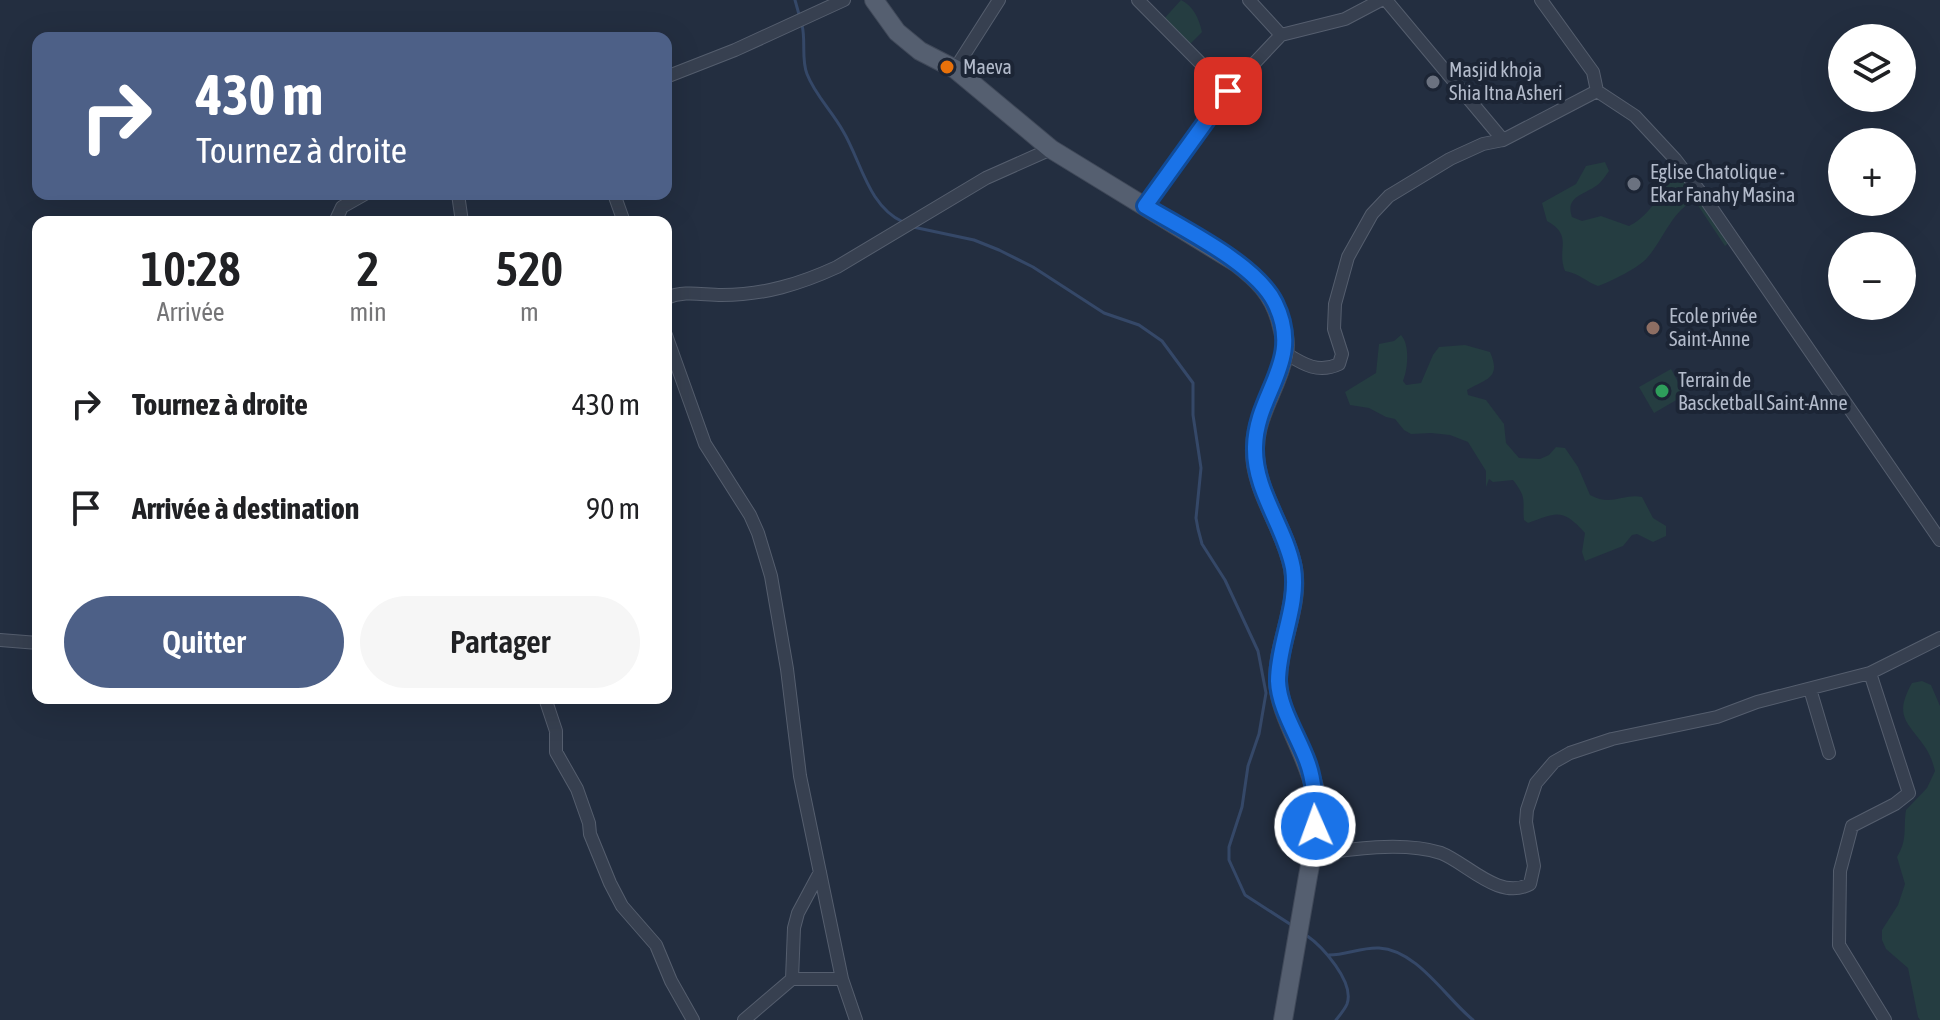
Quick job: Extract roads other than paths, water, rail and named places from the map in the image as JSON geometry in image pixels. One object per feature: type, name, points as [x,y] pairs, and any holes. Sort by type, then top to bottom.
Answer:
[{"type":"main road","points":[[874,0],[897,32],[920,51],[955,69],[1051,149],[1237,263],[1262,283],[1276,304],[1285,333],[1285,353],[1259,418],[1255,446],[1257,467],[1273,515],[1285,538],[1293,569],[1294,586],[1278,684],[1307,761],[1315,794],[1312,855],[1283,1020]]},
{"type":"street","points":[[672,75],[844,0]]},
{"type":"street","points":[[955,69],[999,0]]},
{"type":"street","points":[[1138,0],[1228,91]]},
{"type":"street","points":[[1249,0],[1281,35]]},
{"type":"street","points":[[1145,206],[1228,91],[1281,35],[1345,19],[1384,0],[1503,140]]},
{"type":"street","points":[[1541,0],[1593,72],[1597,91],[1635,116],[1675,159],[1704,197],[1940,540]]},
{"type":"street","points":[[1285,353],[1314,368],[1324,370],[1339,364],[1342,354],[1334,329],[1335,304],[1348,257],[1372,214],[1389,196],[1450,159],[1483,144],[1503,140],[1597,91]]},
{"type":"street","points":[[672,296],[681,292],[722,295],[787,288],[837,267],[986,178],[1051,149]]},
{"type":"street","points":[[338,216],[342,207],[354,200]]},
{"type":"street","points":[[672,352],[705,444],[750,515],[771,576],[787,669],[800,776],[842,979],[856,1020]]},
{"type":"street","points":[[1312,855],[1372,847],[1427,851],[1455,860],[1487,880],[1511,888],[1524,888],[1530,884],[1534,866],[1526,822],[1527,810],[1536,783],[1554,762],[1570,753],[1612,739],[1717,717],[1757,702],[1870,673],[1940,638]]},
{"type":"street","points":[[0,640],[32,643]]},
{"type":"street","points":[[1870,673],[1909,793],[1895,804],[1852,826],[1840,871],[1839,945],[1885,1020]]},
{"type":"street","points":[[1810,689],[1829,753]]},
{"type":"street","points":[[547,704],[556,731],[556,752],[577,789],[590,834],[610,883],[622,906],[656,945],[671,981],[693,1020]]},
{"type":"street","points":[[792,979],[794,928],[798,913],[820,871]]},
{"type":"street","points":[[744,1020],[792,979],[842,979]]},
{"type":"waterway","points":[[795,0],[800,18]]},
{"type":"waterway","points":[[802,25],[804,62],[810,82],[843,131],[873,194],[891,215],[903,222]]},
{"type":"waterway","points":[[913,227],[974,240],[999,250],[1033,267],[1104,313],[1139,325],[1162,341],[1193,383],[1193,415],[1201,468],[1196,518],[1198,529],[1202,544],[1225,580],[1258,651],[1266,693],[1259,734],[1248,766],[1242,807],[1229,847],[1229,860],[1245,895],[1293,926]]},
{"type":"waterway","points":[[1306,935],[1336,965],[1346,985],[1347,1004],[1336,1020]]},
{"type":"waterway","points":[[1329,955],[1373,948],[1393,951],[1430,976],[1473,1020]]},
{"type":"place","name":"Maeva","points":[[947,67]]},
{"type":"place","name":"Masjid khoja Shia Itna Asheri","points":[[1433,82]]},
{"type":"place","name":"Eglise Chatolique - Ekar Fanahy Masina","points":[[1634,184]]},
{"type":"place","name":"Ecole privée Saint-Anne","points":[[1653,328]]},
{"type":"place","name":"Terrain de Bascketball Saint-Anne","points":[[1662,391]]}]
